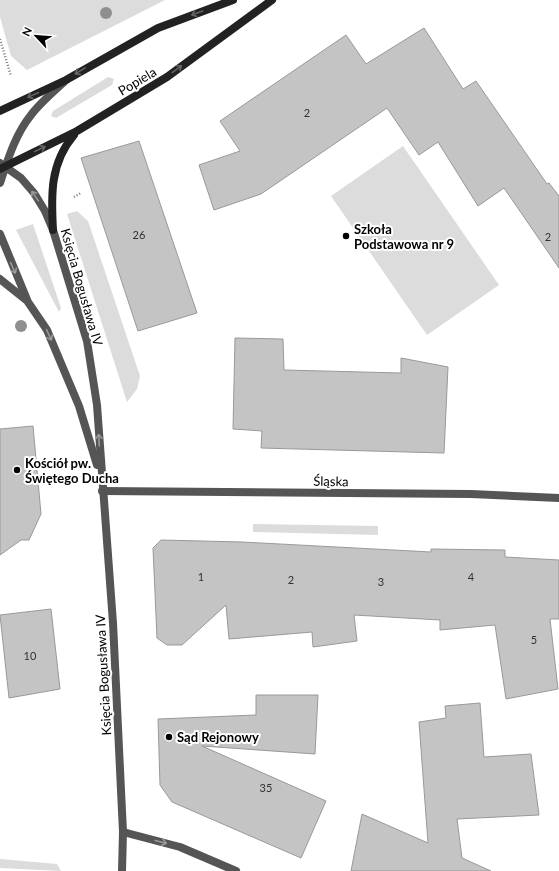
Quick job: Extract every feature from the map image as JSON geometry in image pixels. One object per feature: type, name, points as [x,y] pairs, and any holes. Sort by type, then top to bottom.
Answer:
[{"type":"main road","points":[[0,111],[66,80],[158,28],[233,0]]},
{"type":"main road","name":"Popiela","points":[[2,166],[77,131],[167,77],[272,0]]},
{"type":"main road","points":[[53,230],[51,199],[53,175],[59,157],[66,144],[77,131]]},
{"type":"street","points":[[0,183],[2,166],[18,134],[31,114],[66,80]]},
{"type":"street","name":"Księcia Bogusława IV","points":[[2,166],[21,178],[34,193],[45,210],[53,230],[87,340],[97,405],[101,479],[113,623],[123,832],[122,871]]},
{"type":"street","name":"Księcia Bogusława IV","points":[[0,234],[28,302],[47,330],[79,406],[101,479]]},
{"type":"street","points":[[0,279],[28,302]]},
{"type":"street","name":"Śląska","points":[[102,491],[471,494],[559,498]]},
{"type":"street","points":[[123,832],[180,846],[236,871]]},
{"type":"path","points":[[0,40],[11,76]]},
{"type":"shaded area","points":[[0,0],[165,0],[27,70],[11,56],[0,17]]},
{"type":"shaded area","points":[[108,77],[114,79],[112,85],[56,118],[51,116],[53,111]]},
{"type":"shaded area","points":[[403,146],[499,285],[427,335],[331,196]]},
{"type":"shaded area","points":[[77,211],[88,221],[140,376],[137,389],[127,402],[67,214]]},
{"type":"shaded area","points":[[33,224],[61,308],[59,312],[16,230]]},
{"type":"shaded area","points":[[253,524],[378,526],[378,535],[253,532]]},
{"type":"shaded area","points":[[0,859],[57,864],[61,871],[0,868]]},
{"type":"building","points":[[424,28],[463,89],[476,81],[547,184],[549,183],[559,196],[559,268],[504,188],[478,206],[438,142],[419,155],[387,108],[261,194],[214,210],[199,165],[240,151],[220,121],[346,35],[366,64]]},
{"type":"building","points":[[139,141],[197,313],[138,331],[81,158]]},
{"type":"building","points":[[235,338],[283,339],[284,370],[401,373],[401,358],[448,367],[444,453],[261,448],[262,431],[233,429]]},
{"type":"building","name":"Kościół pw. Świętego Ducha","points":[[33,426],[41,514],[29,540],[21,540],[0,555],[0,429]]},
{"type":"building","points":[[161,540],[242,542],[431,552],[431,549],[505,550],[505,557],[559,560],[559,619],[550,619],[558,689],[506,699],[495,625],[440,630],[440,620],[354,615],[357,641],[313,647],[312,632],[229,639],[226,605],[182,645],[167,645],[157,638],[153,548]]},
{"type":"building","points":[[51,609],[60,689],[9,698],[0,615]]},
{"type":"building","points":[[256,695],[318,695],[315,754],[202,746],[326,801],[301,858],[172,802],[160,785],[158,719],[256,715]]},
{"type":"building","points":[[480,703],[484,757],[531,754],[539,815],[457,819],[462,858],[491,871],[351,871],[362,814],[428,843],[419,722],[446,718],[445,706]]},
{"type":"place","name":"Szkoła Podstawowa nr 9","points":[[346,236]]},
{"type":"place","name":"Kościół pw. Świętego Ducha","points":[[17,470]]},
{"type":"place","name":"Sąd Rejonowy","points":[[169,737]]}]
